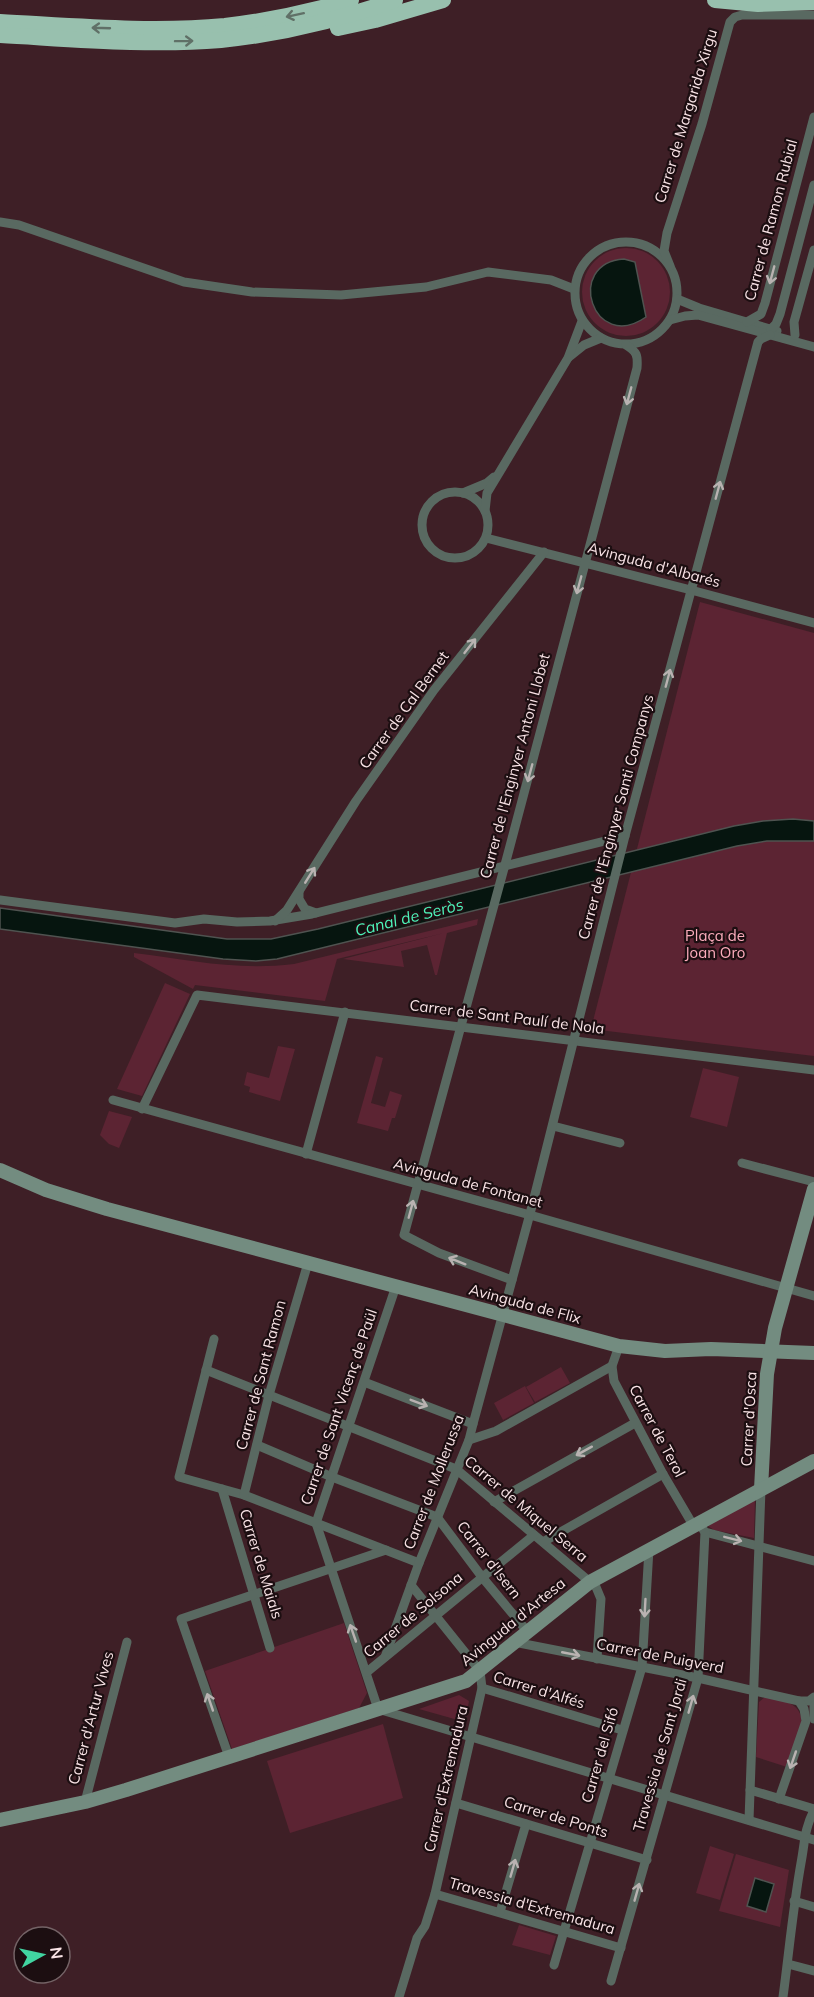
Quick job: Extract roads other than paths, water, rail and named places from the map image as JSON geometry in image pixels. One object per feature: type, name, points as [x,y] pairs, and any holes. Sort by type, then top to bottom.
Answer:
[{"type":"highway","points":[[0,22],[125,29],[196,28],[295,15],[351,0]]},
{"type":"highway","points":[[0,35],[122,42],[222,39],[277,32],[323,22],[395,0]]},
{"type":"highway","points":[[222,39],[247,42],[329,30],[375,20],[443,0]]},
{"type":"highway","points":[[715,0],[744,4],[814,2]]},
{"type":"main road","name":"Avinguda de Flix","points":[[0,1170],[46,1190],[107,1209],[619,1346],[665,1351],[711,1349],[814,1353]]},
{"type":"main road","name":"Carrer d'Osca","points":[[761,1489],[767,1374],[771,1351],[814,1190]]},
{"type":"main road","name":"Avinguda d'Artesa","points":[[0,1820],[80,1803],[466,1681],[590,1582],[649,1549],[699,1527],[761,1489],[814,1461]]},
{"type":"street","name":"Carrer de Margarida Xirgu","points":[[670,266],[664,251],[667,233],[702,124],[730,22],[739,15],[814,15]]},
{"type":"street","name":"Carrer de Ramon Rubial","points":[[747,322],[761,314],[814,117]]},
{"type":"street","points":[[770,332],[780,314],[812,202],[814,185]]},
{"type":"street","points":[[793,197],[812,202]]},
{"type":"street","points":[[0,222],[19,225],[184,282],[252,292],[340,295],[426,287],[488,272],[551,280],[574,289]]},
{"type":"street","points":[[647,246],[658,243],[667,233]]},
{"type":"street","points":[[631,242],[647,246],[670,266],[676,282],[677,299],[669,320],[658,333],[643,342],[626,345],[612,343],[591,331],[582,321],[576,306],[574,289],[578,273],[587,259],[599,249],[615,243],[631,242]]},
{"type":"street","points":[[795,335],[794,322],[814,250]]},
{"type":"street","points":[[677,299],[814,347]]},
{"type":"street","points":[[669,320],[698,315],[814,340]]},
{"type":"street","points":[[485,511],[473,497],[463,493],[452,492],[441,495],[432,502],[422,521],[427,543],[435,551],[456,558],[475,552],[486,538],[487,493],[568,358],[582,321]]},
{"type":"street","name":"Carrer de l'Enginyer Santi Companys","points":[[504,1315],[625,836],[758,342],[770,332]]},
{"type":"street","points":[[568,358],[584,345],[602,338]]},
{"type":"street","name":"Carrer de l'Enginyer Antoni Llobet","points":[[512,1280],[439,1253],[404,1235],[637,368],[636,351],[626,345]]},
{"type":"street","points":[[463,493],[487,483],[498,473]]},
{"type":"street","name":"Avinguda d'Albarés","points":[[486,538],[814,623]]},
{"type":"street","name":"Carrer de Cal Bernet","points":[[276,921],[287,910],[356,801],[434,690],[544,552]]},
{"type":"street","points":[[0,900],[175,923],[204,919],[237,922],[276,921],[318,913],[625,836]]},
{"type":"street","points":[[299,892],[299,899],[305,909],[318,913]]},
{"type":"street","name":"Carrer de Sant Paulí de Nola","points":[[142,1109],[197,995],[814,1070]]},
{"type":"street","points":[[306,1154],[345,1012]]},
{"type":"street","name":"Avinguda de Fontanet","points":[[113,1100],[814,1296]]},
{"type":"street","points":[[553,1126],[620,1143]]},
{"type":"street","points":[[742,1163],[814,1182]]},
{"type":"street","name":"Carrer de Sant Ramon","points":[[244,1496],[269,1395],[308,1263]]},
{"type":"street","name":"Carrer de Sant Vicenç de Paül","points":[[378,1709],[315,1522],[350,1426],[396,1286]]},
{"type":"street","name":"Carrer de Mollerussa","points":[[384,1657],[418,1563],[469,1440],[504,1315]]},
{"type":"street","points":[[214,1339],[179,1477],[244,1496],[418,1563]]},
{"type":"street","points":[[469,1440],[496,1431],[612,1366],[619,1346]]},
{"type":"street","name":"Carrer de Terol","points":[[612,1366],[614,1381],[635,1423],[663,1474],[699,1527]]},
{"type":"street","name":"Carrer de Miquel Serra","points":[[206,1370],[456,1469],[590,1582]]},
{"type":"street","points":[[364,1383],[473,1424]]},
{"type":"street","points":[[494,1502],[635,1423]]},
{"type":"street","name":"Carrer d'Isern","points":[[256,1445],[437,1517],[482,1577],[527,1631]]},
{"type":"street","points":[[543,1542],[663,1474]]},
{"type":"street","name":"Carrer de Maials","points":[[222,1489],[270,1648]]},
{"type":"street","points":[[749,1820],[761,1489]]},
{"type":"street","points":[[699,1527],[814,1561]]},
{"type":"street","name":"Travessia de Sant Jordi","points":[[611,1981],[698,1678],[699,1527]]},
{"type":"street","name":"Carrer de Solsona","points":[[367,1672],[534,1535]]},
{"type":"street","name":"Carrer del Sifó","points":[[554,1965],[642,1667],[649,1549]]},
{"type":"street","points":[[229,1757],[181,1619],[386,1550]]},
{"type":"street","points":[[590,1582],[596,1587],[601,1599],[597,1659]]},
{"type":"street","points":[[411,1585],[480,1671]]},
{"type":"street","name":"Carrer d'Artur Vives","points":[[80,1803],[127,1642]]},
{"type":"street","name":"Carrer de Puigverd","points":[[514,1642],[698,1678],[799,1701],[809,1701],[814,1697]]},
{"type":"street","name":"Carrer d'Extremadura","points":[[399,1997],[417,1938],[425,1926],[435,1894],[482,1688],[480,1671]]},
{"type":"street","name":"Carrer d'Alfés","points":[[482,1688],[622,1730]]},
{"type":"street","points":[[406,1701],[410,1719]]},
{"type":"street","points":[[799,1701],[811,1722]]},
{"type":"street","points":[[779,1799],[811,1722],[814,1706]]},
{"type":"street","points":[[378,1709],[809,1839]]},
{"type":"street","points":[[750,1790],[814,1809],[806,1826],[809,1839],[794,1901],[783,1997]]},
{"type":"street","name":"Carrer de Ponts","points":[[456,1803],[646,1860]]},
{"type":"street","points":[[500,1912],[526,1824]]},
{"type":"street","name":"Travessia d'Extremadura","points":[[435,1894],[621,1948]]},
{"type":"street","points":[[794,1901],[814,1907]]},
{"type":"street","points":[[788,1964],[814,1971]]},
{"type":"water","points":[[624,259],[635,262],[646,317],[627,325],[612,324],[600,316],[593,303],[591,289],[595,275],[606,264]]},
{"type":"water","name":"Canal de Seròs","points":[[793,819],[814,821],[814,841],[767,841],[737,846],[277,959],[256,961],[223,959],[0,929],[0,908],[227,939],[271,939],[734,826]]},
{"type":"water","points":[[755,1878],[774,1884],[766,1912],[747,1906]]},
{"type":"park label","name":"Plaça de Joan Oro","points":[[715,944]]}]
